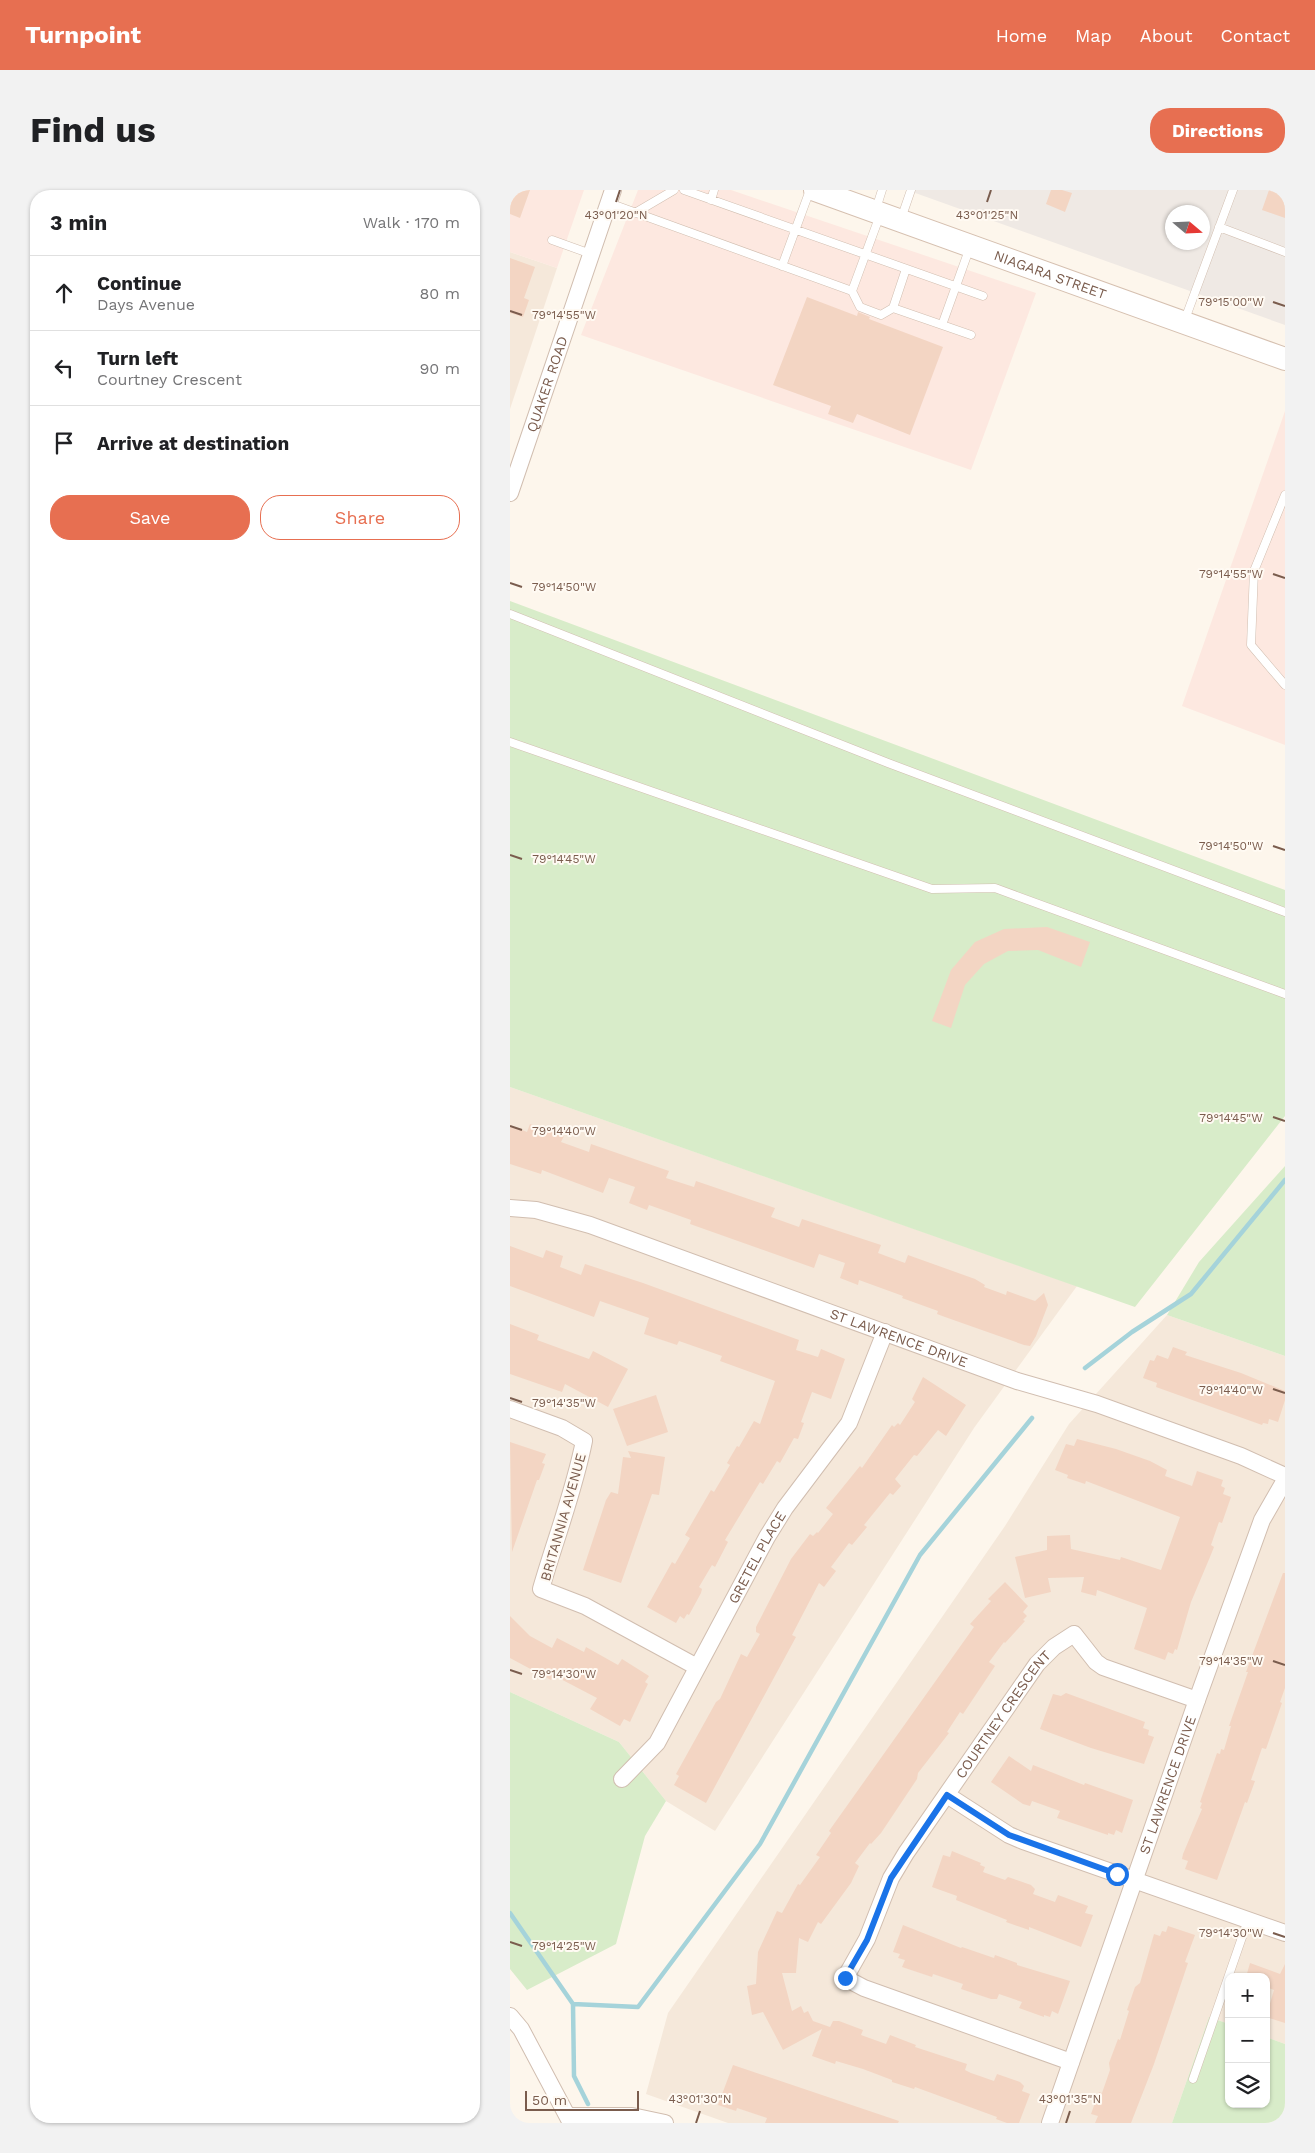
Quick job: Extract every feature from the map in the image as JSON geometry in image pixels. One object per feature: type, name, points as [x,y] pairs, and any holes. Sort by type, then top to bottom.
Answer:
[{"type":"main road","name":"NIAGARA STREET","points":[[820,191],[1285,359]]},
{"type":"street","name":"QUAKER ROAD","points":[[510,493],[611,196]]},
{"type":"street","name":"ST LAWRENCE DRIVE","points":[[510,1208],[536,1210],[576,1220],[1017,1381],[1115,1411],[1241,1456],[1285,1478],[1262,1520],[1197,1700],[1050,2123]]},
{"type":"street","name":"GRETEL PLACE","points":[[622,1779],[656,1743],[771,1530],[785,1508],[849,1423],[885,1332]]},
{"type":"street","name":"BRITANNIA AVENUE","points":[[510,1409],[562,1428],[584,1441],[577,1476],[552,1547],[541,1589],[585,1606],[697,1667]]},
{"type":"street","name":"COURTNEY CRESCENT","points":[[1071,2062],[864,1988],[845,1978],[867,1940],[891,1878],[1037,1664],[1054,1647],[1074,1634],[1096,1662],[1103,1667],[1197,1700]]},
{"type":"street","points":[[947,1795],[1009,1835],[1285,1933]]},
{"type":"street","points":[[510,2016],[521,2029],[570,2120],[632,2116],[665,2123]]},
{"type":"lane","points":[[635,213],[674,190]]},
{"type":"lane","points":[[684,190],[983,296]]},
{"type":"lane","points":[[711,200],[714,190]]},
{"type":"lane","points":[[882,190],[886,214]]},
{"type":"lane","points":[[852,291],[866,255],[886,214],[911,190]]},
{"type":"lane","points":[[1183,323],[1233,190]]},
{"type":"lane","points":[[782,266],[794,229],[820,191]]},
{"type":"lane","points":[[611,196],[635,213],[852,291],[860,307],[881,314],[893,308],[906,269]]},
{"type":"lane","points":[[1219,227],[1285,252]]},
{"type":"lane","points":[[552,240],[591,254]]},
{"type":"lane","points":[[942,325],[971,245]]},
{"type":"lane","points":[[893,308],[971,335]]},
{"type":"lane","points":[[1285,495],[1254,571],[1251,645],[1285,685]]},
{"type":"lane","points":[[510,614],[897,766],[1285,912]]},
{"type":"lane","points":[[510,742],[932,889],[995,888],[1285,994]]},
{"type":"lane","points":[[1193,2079],[1248,1920]]},
{"type":"shaded area","points":[[510,190],[584,190],[557,268],[510,252]]},
{"type":"shaded area","points":[[638,190],[731,190],[1036,293],[971,470],[581,335]]},
{"type":"shaded area","points":[[907,190],[1285,190],[1285,325]]},
{"type":"shaded area","points":[[510,252],[557,268],[510,409]]},
{"type":"shaded area","points":[[1285,411],[1285,745],[1182,706]]},
{"type":"shaded area","points":[[510,1087],[1077,1286],[974,1428],[715,1831],[666,1801],[619,1742],[510,1692]]},
{"type":"shaded area","points":[[1167,1315],[1285,1356],[1285,2044],[1270,2038],[1270,1973],[1225,1973],[1225,2023],[1209,2017],[1172,2123],[728,2123],[646,2094],[668,2013],[1005,1526],[1069,1424]]},
{"type":"green space","points":[[510,601],[1285,890],[1285,1116],[1135,1307],[510,1087]]},
{"type":"green space","points":[[1285,1166],[1285,1356],[1167,1315],[1199,1262]]},
{"type":"green space","points":[[510,1692],[619,1742],[666,1801],[645,1836],[616,1944],[527,1990],[510,1969]]},
{"type":"green space","points":[[1209,2017],[1225,2023],[1225,2108],[1270,2108],[1270,2038],[1285,2044],[1285,2123],[1172,2123]]},
{"type":"building","points":[[510,190],[530,190],[520,218],[510,214]]},
{"type":"building","points":[[1051,190],[1062,190],[1072,193],[1065,212],[1046,204]]},
{"type":"building","points":[[1269,190],[1285,190],[1285,218],[1262,210]]},
{"type":"building","points":[[510,258],[535,267],[524,298],[529,300],[523,317],[510,313]]},
{"type":"building","points":[[807,297],[857,316],[858,312],[870,317],[869,319],[943,347],[910,435],[857,414],[853,423],[828,414],[831,406],[773,385]]},
{"type":"building","points":[[1047,927],[1090,942],[1081,967],[1038,950],[1008,951],[984,964],[965,985],[951,1028],[932,1021],[951,970],[975,942],[1004,929]]},
{"type":"building","points":[[530,1124],[564,1136],[561,1142],[589,1152],[591,1144],[669,1171],[666,1178],[694,1187],[696,1181],[775,1208],[771,1217],[799,1227],[802,1219],[881,1245],[878,1253],[905,1263],[908,1255],[975,1279],[985,1285],[984,1287],[1006,1295],[1007,1291],[1035,1301],[1044,1293],[1048,1305],[1030,1346],[1024,1345],[937,1314],[938,1311],[902,1298],[903,1296],[859,1280],[858,1285],[840,1278],[845,1263],[819,1254],[814,1268],[690,1224],[691,1220],[649,1205],[647,1210],[629,1203],[635,1187],[609,1178],[603,1193],[542,1170],[541,1174],[510,1164],[510,1125],[527,1132]]},
{"type":"building","points":[[510,1246],[543,1258],[546,1250],[563,1256],[560,1267],[581,1275],[585,1264],[643,1283],[799,1340],[796,1350],[818,1357],[821,1349],[845,1359],[831,1399],[812,1392],[801,1422],[804,1423],[798,1439],[794,1438],[780,1463],[777,1461],[763,1484],[760,1482],[725,1540],[728,1542],[715,1567],[712,1565],[699,1587],[702,1589],[701,1593],[689,1615],[687,1614],[684,1619],[680,1616],[676,1623],[647,1607],[672,1562],[675,1564],[690,1538],[685,1535],[711,1490],[714,1492],[730,1465],[727,1463],[737,1446],[739,1447],[754,1421],[760,1424],[775,1381],[720,1361],[722,1356],[679,1341],[677,1345],[644,1334],[649,1318],[600,1301],[594,1317],[510,1286]]},
{"type":"building","points":[[510,1324],[539,1335],[537,1340],[589,1359],[593,1351],[628,1369],[608,1407],[565,1384],[562,1392],[510,1374]]},
{"type":"building","points":[[1173,1347],[1187,1352],[1185,1355],[1241,1373],[1285,1391],[1285,1400],[1278,1422],[1269,1419],[1268,1424],[1263,1423],[1262,1425],[1156,1387],[1157,1383],[1143,1378],[1150,1360],[1154,1361],[1157,1355],[1168,1359]]},
{"type":"building","points":[[923,1377],[966,1405],[946,1436],[938,1430],[917,1456],[914,1455],[895,1479],[901,1486],[893,1495],[890,1493],[864,1525],[867,1527],[852,1545],[849,1543],[831,1567],[836,1571],[824,1587],[819,1583],[792,1635],[796,1637],[706,1803],[674,1785],[679,1776],[676,1774],[716,1702],[720,1699],[741,1654],[747,1657],[760,1634],[756,1632],[756,1627],[791,1559],[810,1534],[813,1536],[818,1533],[833,1514],[826,1508],[860,1466],[862,1468],[892,1425],[894,1427],[898,1423],[900,1425],[915,1402],[912,1399]]},
{"type":"building","points":[[656,1395],[668,1432],[627,1446],[613,1409]]},
{"type":"building","points":[[1077,1439],[1116,1449],[1150,1461],[1167,1470],[1165,1476],[1192,1486],[1197,1471],[1223,1480],[1221,1486],[1225,1488],[1223,1494],[1231,1497],[1222,1523],[1219,1522],[1211,1545],[1214,1547],[1191,1602],[1177,1650],[1175,1649],[1173,1654],[1168,1652],[1165,1660],[1134,1649],[1147,1608],[1097,1590],[1096,1596],[1081,1592],[1084,1577],[1048,1578],[1051,1592],[1025,1598],[1015,1557],[1047,1550],[1047,1536],[1070,1535],[1071,1549],[1120,1560],[1121,1557],[1161,1570],[1180,1517],[1086,1481],[1085,1484],[1067,1478],[1068,1475],[1055,1470],[1066,1444],[1074,1446]]},
{"type":"building","points":[[510,1442],[546,1454],[542,1463],[545,1464],[539,1480],[537,1480],[512,1552]]},
{"type":"building","points":[[628,1451],[665,1457],[659,1495],[652,1494],[621,1583],[583,1570],[606,1500],[611,1492],[618,1494],[623,1457],[631,1458]]},
{"type":"building","points":[[1283,1573],[1285,1573],[1285,1688],[1280,1702],[1282,1703],[1266,1749],[1262,1748],[1251,1780],[1255,1781],[1247,1803],[1245,1802],[1217,1880],[1185,1869],[1188,1861],[1182,1859],[1183,1854],[1202,1809],[1200,1808],[1202,1803],[1200,1802],[1217,1753],[1220,1754],[1221,1749],[1224,1750],[1231,1726],[1229,1726],[1248,1672],[1246,1672]]},
{"type":"building","points":[[1005,1582],[1028,1606],[1023,1612],[1027,1616],[1023,1620],[1025,1621],[1004,1642],[989,1662],[995,1666],[963,1714],[960,1712],[947,1732],[949,1733],[918,1773],[917,1779],[881,1833],[870,1843],[855,1863],[859,1866],[851,1883],[821,1924],[818,1922],[808,1942],[799,1938],[796,1973],[782,1973],[792,2011],[801,2006],[804,2013],[808,2011],[813,2021],[830,2027],[833,2021],[839,2021],[863,2030],[861,2035],[886,2044],[890,2035],[916,2045],[915,2047],[967,2064],[965,2070],[971,2073],[994,2081],[997,2074],[1020,2082],[1024,2086],[1022,2091],[1030,2094],[1019,2123],[1007,2123],[996,2119],[997,2117],[915,2087],[914,2089],[892,2082],[892,2080],[863,2069],[836,2061],[835,2064],[812,2056],[822,2029],[783,2050],[763,2012],[752,2015],[747,1986],[756,1984],[758,1952],[777,1911],[782,1913],[798,1884],[800,1885],[820,1857],[816,1855],[831,1833],[829,1831],[974,1627],[970,1624],[991,1601],[988,1599]]},
{"type":"building","points":[[510,1616],[530,1636],[552,1648],[557,1638],[584,1652],[586,1647],[618,1665],[622,1659],[649,1676],[645,1682],[648,1684],[630,1722],[624,1719],[620,1726],[590,1709],[597,1698],[553,1675],[551,1680],[510,1658]]},
{"type":"building","points":[[1066,1693],[1145,1722],[1143,1728],[1149,1730],[1148,1735],[1154,1737],[1144,1764],[1091,1748],[1040,1729],[1053,1694],[1061,1696]]},
{"type":"building","points":[[1009,1756],[1031,1771],[1033,1765],[1084,1785],[1085,1783],[1133,1800],[1122,1833],[1116,1830],[1114,1835],[1108,1833],[1108,1835],[1057,1818],[1060,1811],[1032,1801],[1030,1806],[1023,1804],[991,1782]]},
{"type":"building","points":[[952,1851],[981,1863],[980,1865],[985,1867],[983,1872],[1005,1880],[1008,1877],[1031,1885],[1035,1889],[1033,1894],[1055,1902],[1058,1895],[1088,1906],[1085,1913],[1093,1915],[1081,1947],[1029,1927],[1029,1930],[1006,1922],[1007,1920],[956,1900],[957,1896],[932,1887],[943,1855],[950,1857]]},
{"type":"building","points":[[903,1925],[961,1948],[994,1958],[995,1955],[1017,1963],[1017,1965],[1070,1981],[1058,2014],[1052,2011],[1050,2017],[1044,2015],[1044,2017],[1019,2008],[1022,2002],[999,1994],[997,1999],[991,1999],[961,1989],[963,1984],[933,1974],[932,1977],[902,1967],[905,1960],[898,1958],[900,1954],[893,1952]]},
{"type":"building","points":[[1168,1926],[1195,1935],[1185,1962],[1188,1963],[1154,2064],[1131,2123],[1095,2123],[1098,2116],[1091,2114],[1099,2092],[1102,2093],[1110,2070],[1109,2063],[1118,2039],[1120,2040],[1135,1987],[1140,1983],[1154,1934],[1160,1936],[1162,1931],[1166,1932]]},
{"type":"building","points":[[1250,1963],[1280,1974],[1285,1964],[1285,2023],[1270,2018],[1270,2004],[1274,1990],[1270,1988],[1270,1973],[1247,1973]]},
{"type":"building","points":[[733,2065],[899,2121],[898,2123],[765,2123],[767,2118],[737,2108],[736,2111],[718,2105]]},
{"type":"waterway","points":[[1085,1368],[1132,1332],[1191,1294],[1285,1180]]},
{"type":"waterway","points":[[573,2004],[638,2007],[760,1844],[920,1555],[1032,1418]]},
{"type":"waterway","points":[[510,1913],[573,2004],[574,2076],[588,2104]]},
{"type":"route","points":[[845,1978],[867,1940],[891,1878],[906,1853],[947,1795],[1009,1835],[1117,1874]]}]
